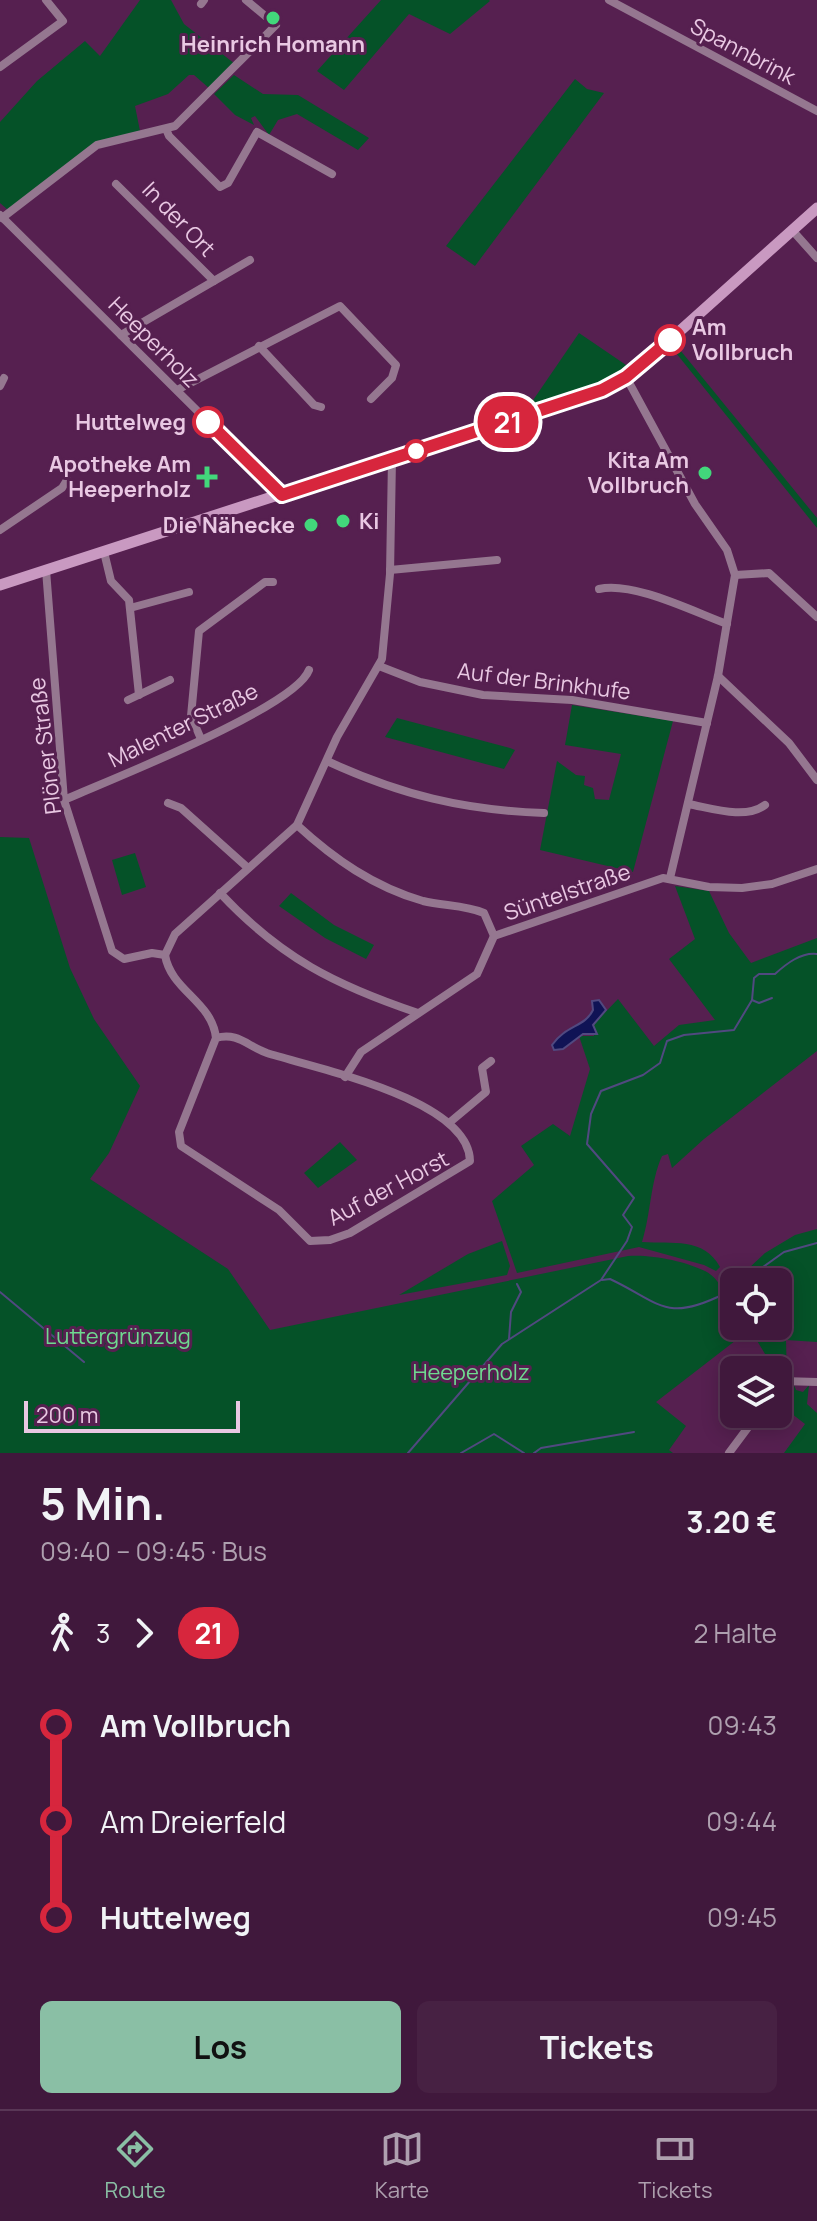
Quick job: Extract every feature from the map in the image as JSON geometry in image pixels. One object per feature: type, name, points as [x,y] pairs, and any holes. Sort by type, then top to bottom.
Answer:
[{"type":"street","points":[[0,67],[63,21],[46,0]]},
{"type":"street","points":[[1,216],[97,145],[166,129],[194,110],[276,25],[246,0]]},
{"type":"street","name":"Spannbrink","points":[[609,0],[817,111]]},
{"type":"street","points":[[166,129],[169,136],[220,187],[228,183],[257,132],[332,174]]},
{"type":"street","name":"In der Ort","points":[[116,184],[214,281]]},
{"type":"street","points":[[0,585],[589,395],[626,377],[817,208]]},
{"type":"street","name":"Heeperholz","points":[[1,216],[282,495]]},
{"type":"street","points":[[792,230],[817,258]]},
{"type":"street","points":[[121,335],[250,260]]},
{"type":"street","points":[[177,390],[340,306],[396,365],[392,378],[371,399]]},
{"type":"street","points":[[259,346],[314,405],[321,407]]},
{"type":"street","points":[[626,377],[695,504],[727,550],[735,575],[718,676],[670,878],[709,887],[742,888],[787,880],[817,869]]},
{"type":"street","points":[[392,459],[386,639],[379,666],[327,761],[297,825],[175,934],[165,955],[171,975],[209,1015],[216,1038],[234,1035],[265,1052],[384,1088],[449,1123],[483,1096],[486,1089],[482,1068],[491,1061]]},
{"type":"street","points":[[0,530],[62,488],[67,480]]},
{"type":"street","points":[[104,552],[111,581],[129,600],[139,695]]},
{"type":"street","points":[[390,570],[497,560]]},
{"type":"street","name":"Plöner Straße","points":[[46,570],[64,800],[112,951],[124,959],[152,953],[165,955]]},
{"type":"street","points":[[735,575],[769,573],[817,617]]},
{"type":"street","points":[[201,739],[191,716],[199,631],[265,582],[273,582]]},
{"type":"street","points":[[599,589],[617,588],[639,593],[727,624]]},
{"type":"street","points":[[130,608],[189,592]]},
{"type":"street","name":"Auf der Brinkhufe","points":[[379,666],[420,682],[483,695],[572,700],[707,723]]},
{"type":"street","name":"Malenter Straße","points":[[64,800],[260,711],[304,680],[309,670]]},
{"type":"street","points":[[718,676],[789,743],[817,780]]},
{"type":"street","points":[[128,700],[170,680]]},
{"type":"street","points":[[327,761],[372,781],[433,800],[490,811],[544,813]]},
{"type":"street","points":[[168,803],[181,808],[248,868]]},
{"type":"street","points":[[688,804],[745,812],[765,805]]},
{"type":"street","points":[[297,825],[343,863],[388,889],[424,901],[484,913],[494,936]]},
{"type":"street","name":"Süntelstraße","points":[[345,1077],[361,1052],[477,974],[494,936],[670,878]]},
{"type":"street","points":[[220,893],[256,931],[313,971],[354,991],[418,1013]]},
{"type":"street","name":"Auf der Horst","points":[[216,1038],[179,1132],[179,1142],[279,1210],[310,1241],[321,1242],[350,1233],[470,1161],[470,1152],[449,1123]]},
{"type":"street","points":[[792,1383],[817,1382]]},
{"type":"street","points":[[729,1453],[748,1428]]},
{"type":"green space","points":[[140,0],[171,0],[184,24],[235,64],[210,89],[194,75],[189,75],[168,94],[135,106],[140,131],[96,142],[8,210],[0,203],[0,122],[37,81],[85,41],[100,56]]},
{"type":"green space","points":[[381,0],[490,1],[450,34],[409,14],[344,90],[317,71]]},
{"type":"green space","points":[[234,75],[263,94],[298,95],[369,138],[358,150],[297,114],[278,120],[269,135],[255,116],[251,118],[254,125],[235,115],[214,94]]},
{"type":"green space","points":[[575,79],[587,89],[604,93],[475,266],[446,246]]},
{"type":"green space","points":[[579,333],[629,367],[599,385],[527,409]]},
{"type":"green space","points":[[676,345],[817,518],[817,528],[672,348]]},
{"type":"green space","points":[[572,705],[673,721],[633,872],[540,850],[557,761],[576,775],[585,776],[584,785],[593,788],[595,799],[609,800],[621,754],[565,745]]},
{"type":"green space","points":[[397,718],[515,750],[504,769],[385,737]]},
{"type":"green space","name":"Luttergrünzug","points":[[0,837],[29,838],[70,968],[94,1019],[140,1086],[109,1153],[90,1179],[228,1269],[270,1330],[628,1256],[646,1256],[688,1264],[711,1275],[720,1285],[720,1340],[736,1340],[656,1402],[686,1426],[669,1450],[673,1453],[0,1453]]},
{"type":"green space","points":[[135,853],[146,887],[122,895],[112,860]]},
{"type":"green space","points":[[675,886],[709,891],[729,933],[751,963],[817,938],[817,1051],[704,1139],[672,1168],[668,1154],[662,1156],[642,1242],[696,1246],[713,1257],[720,1267],[716,1271],[639,1247],[517,1273],[492,1201],[534,1165],[521,1146],[553,1124],[570,1136],[590,1069],[579,1036],[594,1036],[593,1025],[618,999],[654,1046],[679,1025],[715,1020],[669,959],[695,939]]},
{"type":"green space","points":[[291,893],[334,925],[374,945],[366,959],[325,938],[279,906]]},
{"type":"green space","points":[[340,1142],[357,1160],[318,1188],[304,1173]]},
{"type":"green space","points":[[817,1229],[817,1342],[786,1340],[792,1340],[792,1268],[749,1268],[765,1253],[795,1235]]},
{"type":"green space","points":[[502,1241],[510,1266],[507,1275],[399,1295],[468,1254]]},
{"type":"green space","points":[[757,1340],[786,1340],[786,1356],[766,1356]]},
{"type":"green space","points":[[792,1385],[803,1392],[809,1385],[807,1404],[817,1413],[817,1453],[784,1453],[805,1424],[792,1414]]},
{"type":"shaded area","points":[[599,1000],[606,1010],[593,1025],[597,1034],[583,1034],[563,1049],[554,1050],[552,1045],[557,1038],[590,1016],[592,1001]]},
{"type":"waterway","points":[[408,1453],[502,1344],[601,1280],[627,1241],[632,1227],[623,1215],[634,1198],[587,1144],[591,1114],[601,1091],[643,1075],[660,1063],[667,1041],[684,1035],[734,1030],[752,1000],[754,978],[759,974],[775,974],[800,957],[817,954]]},
{"type":"waterway","points":[[752,1000],[759,1003],[772,998]]},
{"type":"waterway","points":[[762,1268],[784,1252],[817,1243]]},
{"type":"waterway","points":[[602,1280],[610,1279],[653,1302],[675,1308],[704,1303],[720,1296]]},
{"type":"waterway","points":[[509,1339],[511,1312],[521,1292],[517,1284]]},
{"type":"waterway","points":[[0,1292],[84,1362]]},
{"type":"waterway","points":[[534,1453],[541,1448],[634,1432]]},
{"type":"waterway","points":[[461,1453],[494,1434],[524,1453]]},
{"type":"bus line","name":"21","points":[[208,422],[282,495],[602,390],[626,377],[670,340]]},
{"type":"place","name":"Heinrich Homann","points":[[273,18]]},
{"type":"place","name":"Am Vollbruch","points":[[670,340]]},
{"type":"place","name":"Huttelweg","points":[[208,422]]},
{"type":"place","name":"Kita Am Vollbruch","points":[[705,473]]},
{"type":"place","name":"Apotheke Am Heeperholz","points":[[207,477]]},
{"type":"place","name":"Ki","points":[[343,521]]},
{"type":"place","name":"Die Nähecke","points":[[311,525]]}]
